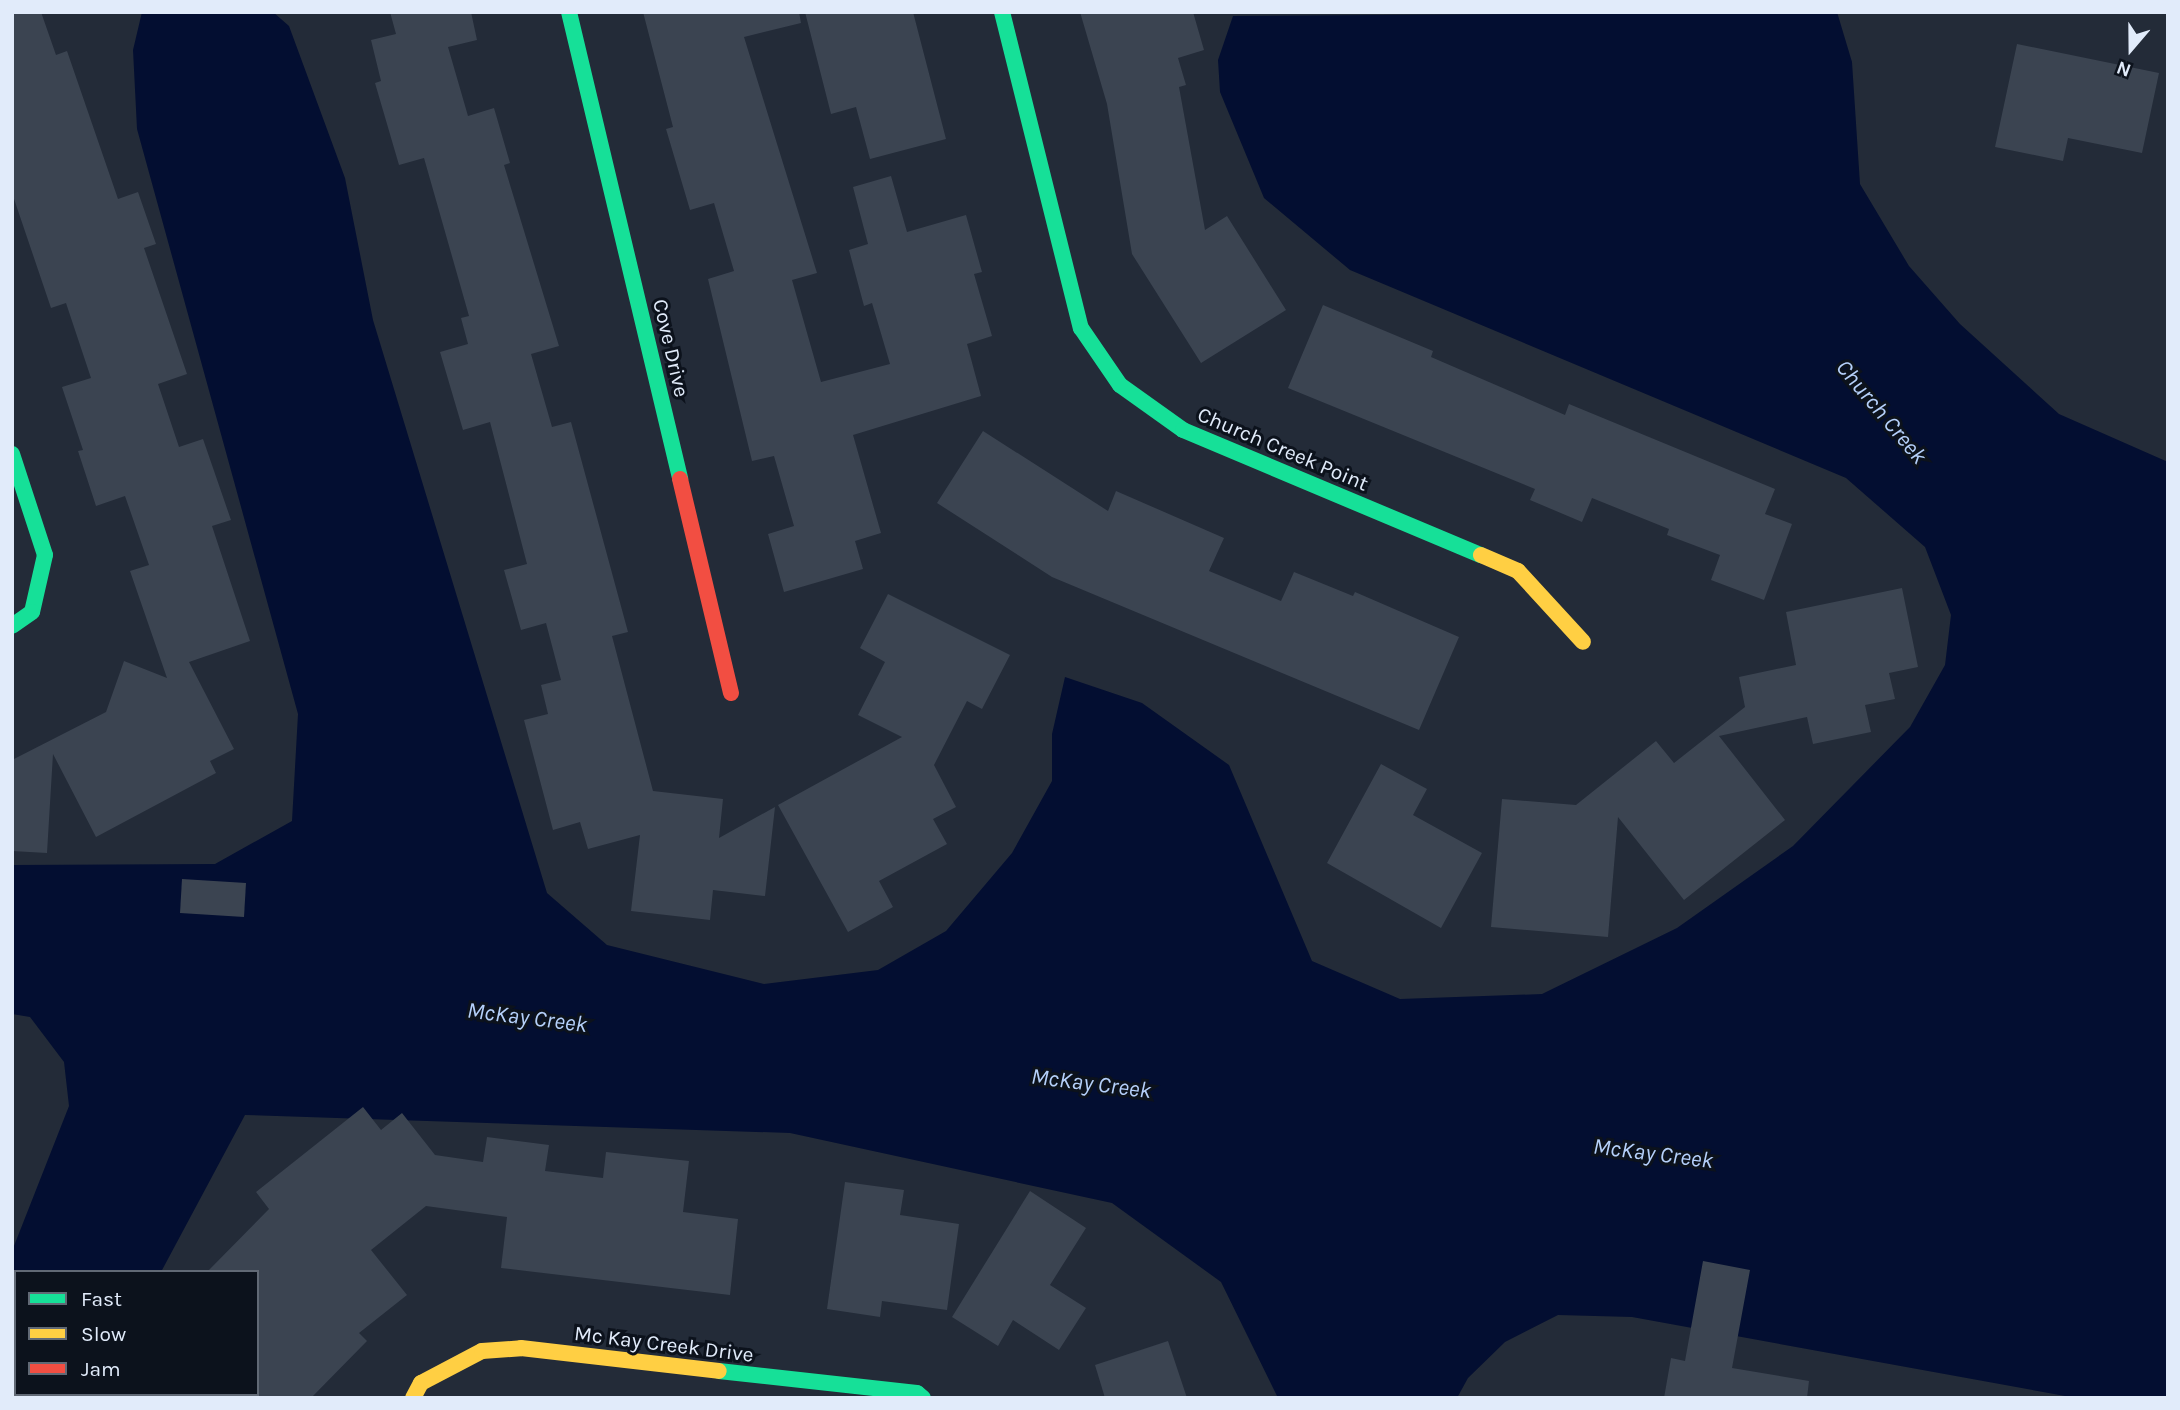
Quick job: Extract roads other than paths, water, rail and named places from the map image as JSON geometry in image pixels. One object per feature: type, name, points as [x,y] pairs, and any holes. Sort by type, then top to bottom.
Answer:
[{"type":"street","name":"Cove Drive","points":[[569,12],[731,693]]},
{"type":"street","name":"Church Creek Point","points":[[1002,12],[1081,328],[1120,386],[1183,430],[1518,570],[1583,642]]},
{"type":"street","points":[[12,454],[45,555],[32,612],[12,626]]},
{"type":"street","name":"Mc Kay Creek Drive","points":[[414,1398],[421,1383],[482,1352],[521,1348],[917,1393],[923,1398]]},
{"type":"water","points":[[142,12],[273,12],[289,26],[345,178],[373,320],[547,893],[607,945],[764,984],[878,970],[946,931],[1012,853],[1052,781],[1052,734],[1065,677],[1142,703],[1229,765],[1312,961],[1400,999],[1542,994],[1677,928],[1793,846],[1910,727],[1945,665],[1951,615],[1925,547],[1846,478],[1350,270],[1264,198],[1220,92],[1218,60],[1233,16],[1837,12],[1852,62],[1860,184],[1909,266],[1960,324],[2059,414],[2168,462],[2168,1398],[2076,1398],[1632,1317],[1558,1315],[1505,1342],[1468,1378],[1457,1398],[1278,1398],[1221,1282],[1112,1203],[790,1133],[245,1115],[162,1270],[14,1270],[14,1396],[54,1396],[12,1398],[12,1251],[69,1106],[64,1062],[30,1017],[12,1014],[12,865],[215,864],[292,821],[298,714],[137,129],[133,50]]},
{"type":"water label","name":"Church Creek","points":[[1881,412]]},
{"type":"water label","name":"McKay Creek","points":[[527,1018]]},
{"type":"water label","name":"McKay Creek","points":[[1091,1084]]},
{"type":"water label","name":"McKay Creek","points":[[1653,1154]]}]
